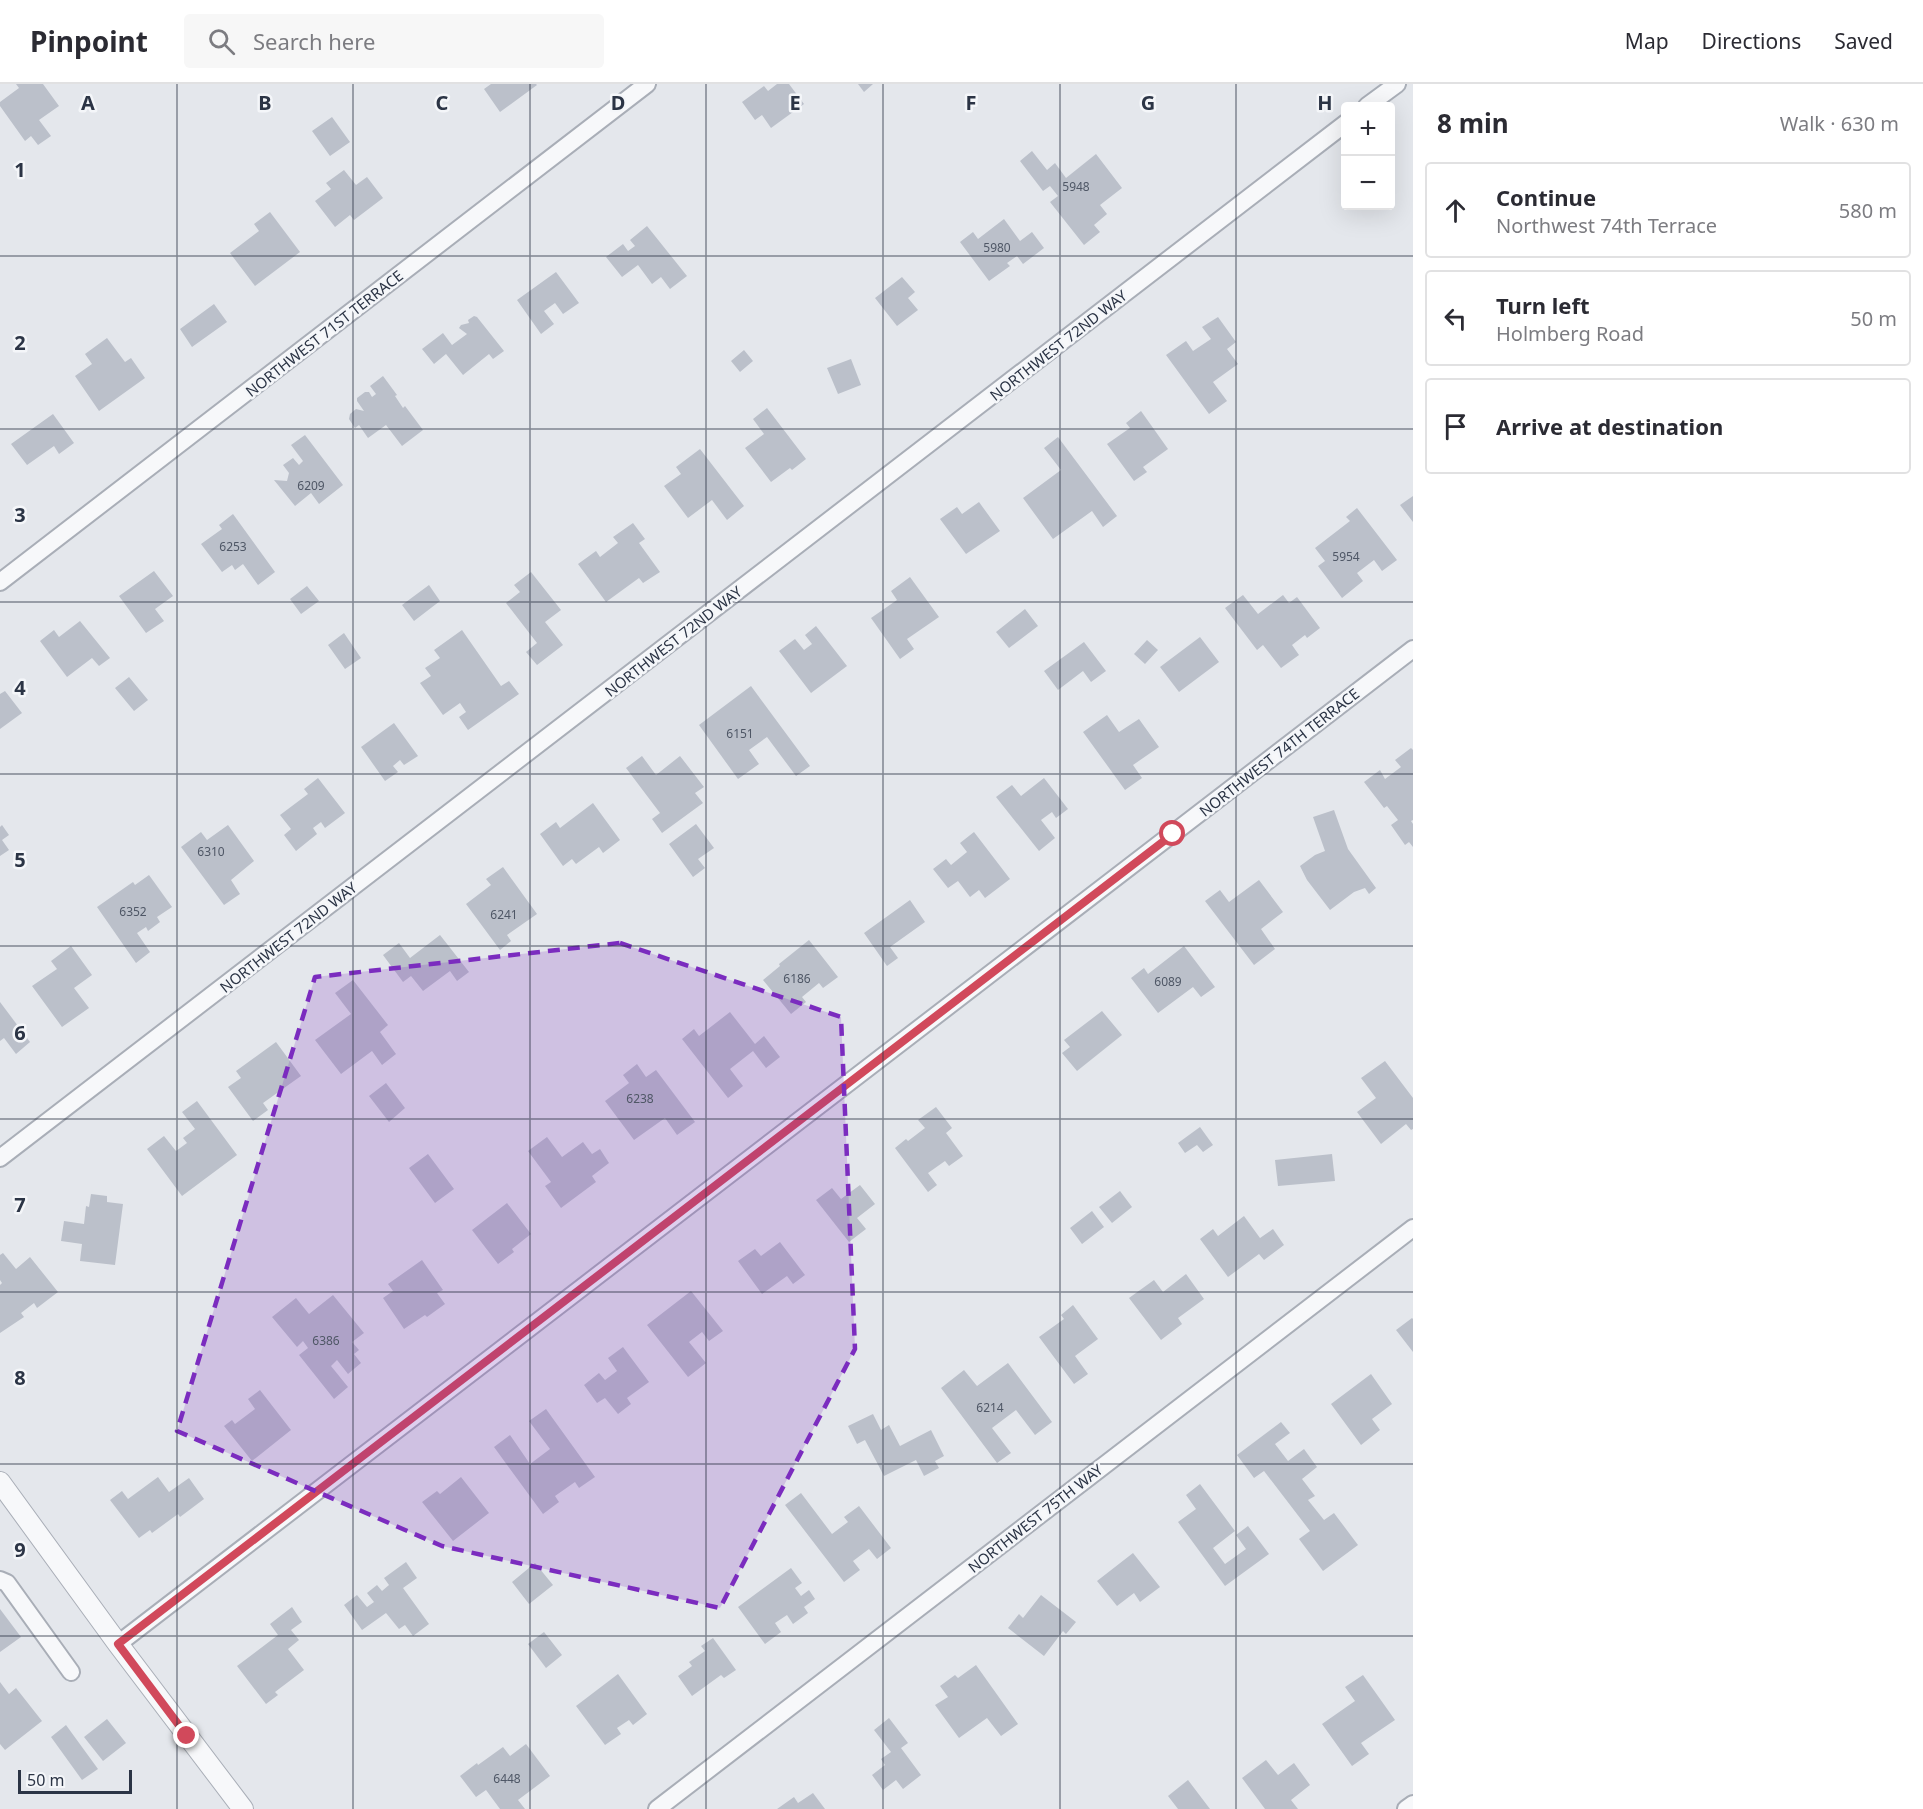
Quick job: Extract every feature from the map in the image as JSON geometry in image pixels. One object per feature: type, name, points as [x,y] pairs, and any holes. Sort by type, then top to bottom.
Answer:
[{"type":"street","name":"NORTHWEST 71ST TERRACE","points":[[0,582],[647,84]]},
{"type":"street","points":[[1372,102],[1397,84]]},
{"type":"street","name":"NORTHWEST 72ND WAY","points":[[0,1158],[1341,127]]},
{"type":"street","name":"NORTHWEST 74TH TERRACE","points":[[118,1644],[1413,649]]},
{"type":"street","name":"NORTHWEST 75TH WAY","points":[[657,1809],[1413,1228]]},
{"type":"street","points":[[0,1482],[118,1644],[243,1809]]},
{"type":"street","points":[[0,1580],[7,1582],[71,1672]]},
{"type":"street","points":[[1406,1809],[1413,1804]]},
{"type":"highlighted area","points":[[620,943],[841,1017],[855,1349],[720,1608],[442,1546],[177,1431],[315,977]]},
{"type":"building","points":[[16,84],[43,84],[59,106],[39,120],[51,136],[38,145],[31,136],[25,141],[0,106],[0,102],[19,88]]},
{"type":"building","points":[[491,84],[537,85],[500,112],[484,89]]},
{"type":"building","points":[[777,84],[789,84],[804,104],[771,128],[762,115],[755,120],[742,102],[764,86],[768,91]]},
{"type":"building","points":[[858,84],[873,84],[864,92]]},
{"type":"building","points":[[332,117],[350,142],[330,156],[312,131]]},
{"type":"building","points":[[1032,151],[1047,170],[1055,163],[1066,178],[1096,154],[1122,188],[1100,205],[1107,214],[1094,225],[1100,232],[1084,245],[1050,202],[1058,196],[1050,186],[1043,191],[1020,161]]},
{"type":"building","points":[[344,170],[356,185],[367,177],[383,198],[354,220],[350,215],[335,227],[315,201],[331,189],[326,183]]},
{"type":"building","points":[[270,212],[300,252],[255,286],[230,253],[259,231],[254,224]]},
{"type":"building","points":[[1004,219],[1020,241],[1032,232],[1044,248],[1023,264],[1017,256],[1007,263],[1010,266],[989,281],[960,242],[973,232],[978,239]]},
{"type":"building","points":[[647,226],[687,276],[670,289],[661,277],[652,284],[638,265],[622,277],[606,257],[623,244],[628,251],[635,246],[630,240]]},
{"type":"building","points":[[556,272],[579,303],[563,314],[555,303],[544,311],[554,324],[541,334],[517,300]]},
{"type":"building","points":[[902,277],[915,292],[908,298],[918,310],[897,326],[875,298]]},
{"type":"building","points":[[214,304],[227,322],[192,347],[180,329]]},
{"type":"building","points":[[474,316],[504,351],[493,359],[489,354],[463,375],[446,354],[434,364],[422,349],[443,333],[452,345],[467,334],[459,328],[469,323],[468,320]]},
{"type":"building","points":[[1218,317],[1236,342],[1227,349],[1238,364],[1213,382],[1227,401],[1209,414],[1166,355],[1186,341],[1193,351],[1211,339],[1202,327]]},
{"type":"building","points":[[107,338],[125,362],[131,358],[145,378],[99,411],[75,376],[92,364],[85,354]]},
{"type":"building","points":[[744,350],[753,361],[740,372],[731,361]]},
{"type":"building","points":[[851,359],[861,385],[838,394],[827,368]]},
{"type":"building","points":[[383,376],[397,395],[395,396],[403,408],[405,406],[423,430],[402,446],[386,425],[368,438],[359,425],[355,428],[349,419],[350,414],[356,409],[364,411],[357,398],[365,392],[369,392],[372,397],[376,394],[370,386]]},
{"type":"building","points":[[767,408],[806,459],[771,482],[745,448],[764,434],[753,419]]},
{"type":"building","points":[[1141,411],[1168,449],[1143,467],[1147,472],[1134,481],[1107,444],[1130,428],[1126,423]]},
{"type":"building","points":[[53,414],[74,443],[59,454],[54,446],[27,465],[11,444]]},
{"type":"building","points":[[305,435],[343,485],[319,504],[311,493],[295,506],[274,480],[287,481],[289,473],[283,465],[293,458],[299,465],[303,461],[291,445]]},
{"type":"building","points":[[1058,437],[1117,516],[1103,527],[1092,511],[1053,539],[1023,498],[1061,470],[1044,448]]},
{"type":"building","points":[[700,449],[744,506],[727,520],[712,500],[688,518],[664,486],[681,474],[676,467]]},
{"type":"building","points":[[1413,496],[1413,522],[1400,505]]},
{"type":"building","points":[[979,502],[1000,531],[966,554],[940,519],[957,507],[962,514]]},
{"type":"building","points":[[1357,508],[1397,560],[1382,571],[1374,560],[1357,573],[1363,581],[1342,598],[1318,566],[1325,561],[1315,548],[1350,521],[1346,517]]},
{"type":"building","points":[[233,514],[275,572],[258,585],[243,564],[235,570],[232,565],[222,572],[201,544],[222,529],[219,525]]},
{"type":"building","points":[[633,523],[645,539],[639,543],[660,572],[643,583],[639,578],[606,602],[578,564],[596,551],[600,557],[618,543],[613,537]]},
{"type":"building","points":[[154,571],[173,596],[155,609],[164,621],[146,633],[119,596]]},
{"type":"building","points":[[531,572],[561,610],[545,622],[563,645],[537,665],[526,652],[537,643],[506,603],[520,592],[514,585]]},
{"type":"building","points":[[910,577],[939,617],[907,639],[914,649],[900,659],[871,618],[897,600],[891,591]]},
{"type":"building","points":[[429,585],[440,601],[414,621],[402,605]]},
{"type":"building","points":[[307,586],[319,601],[301,614],[290,599]]},
{"type":"building","points":[[1243,595],[1258,614],[1283,595],[1289,603],[1297,597],[1320,628],[1307,638],[1305,635],[1292,645],[1299,655],[1281,668],[1263,645],[1257,650],[1225,608]]},
{"type":"building","points":[[1025,609],[1038,626],[1009,648],[996,632]]},
{"type":"building","points":[[80,621],[110,658],[99,666],[92,658],[67,677],[40,641],[54,630],[59,637]]},
{"type":"building","points":[[816,626],[847,666],[811,693],[779,651],[795,639],[804,650],[812,644],[805,635]]},
{"type":"building","points":[[462,630],[501,686],[509,681],[519,694],[468,730],[459,717],[466,712],[460,703],[443,715],[420,683],[431,676],[425,668],[440,658],[434,650]]},
{"type":"building","points":[[344,633],[361,658],[345,669],[328,645]]},
{"type":"building","points":[[1200,637],[1219,662],[1179,692],[1160,667]]},
{"type":"building","points":[[1147,640],[1158,650],[1145,664],[1134,654]]},
{"type":"building","points":[[1084,642],[1106,671],[1091,682],[1083,671],[1058,690],[1044,671]]},
{"type":"building","points":[[129,677],[148,700],[134,711],[115,688]]},
{"type":"building","points":[[751,686],[810,766],[796,776],[767,737],[749,750],[759,764],[738,779],[699,725]]},
{"type":"building","points":[[5,691],[22,713],[0,729],[0,694]]},
{"type":"building","points":[[1107,715],[1119,732],[1139,719],[1159,747],[1133,765],[1142,778],[1125,790],[1083,732]]},
{"type":"building","points":[[394,723],[418,756],[404,765],[400,760],[393,766],[398,772],[385,781],[361,747]]},
{"type":"building","points":[[1411,748],[1413,750],[1413,820],[1411,821],[1413,847],[1409,842],[1405,845],[1391,825],[1398,820],[1387,806],[1384,808],[1364,782],[1380,770],[1385,779],[1401,767],[1395,760]]},
{"type":"building","points":[[642,756],[656,775],[680,756],[704,787],[695,793],[703,803],[662,833],[652,819],[660,813],[626,768]]},
{"type":"building","points":[[318,778],[345,813],[325,828],[321,822],[313,828],[317,834],[296,851],[284,835],[291,829],[280,815],[308,794],[304,789]]},
{"type":"building","points":[[1044,778],[1068,809],[1056,818],[1052,812],[1041,820],[1055,838],[1039,851],[996,797],[1012,785],[1021,796]]},
{"type":"building","points":[[593,803],[620,840],[603,853],[599,847],[576,864],[572,859],[563,866],[540,834],[556,822],[560,828]]},
{"type":"building","points":[[1334,810],[1348,849],[1376,888],[1369,894],[1365,888],[1354,892],[1330,910],[1307,880],[1300,866],[1325,851],[1313,817]]},
{"type":"building","points":[[696,824],[714,848],[698,859],[705,868],[693,877],[669,844]]},
{"type":"building","points":[[2,825],[9,835],[2,840],[9,850],[0,856],[0,827]]},
{"type":"building","points":[[228,825],[254,861],[231,880],[240,894],[224,905],[181,847],[201,832],[207,840]]},
{"type":"building","points":[[974,832],[1010,879],[985,898],[979,890],[970,897],[958,881],[948,888],[933,869],[946,859],[951,865],[967,852],[960,843]]},
{"type":"building","points":[[503,867],[537,914],[507,935],[511,941],[500,950],[466,904],[491,885],[486,879]]},
{"type":"building","points":[[149,875],[172,907],[157,917],[160,922],[148,931],[146,927],[137,933],[150,952],[136,963],[97,907],[133,882],[135,885]]},
{"type":"building","points":[[1259,880],[1283,912],[1261,929],[1275,949],[1254,965],[1205,901],[1220,890],[1229,902]]},
{"type":"building","points":[[910,900],[925,922],[890,947],[898,958],[887,966],[864,933]]},
{"type":"building","points":[[440,935],[469,972],[457,981],[450,971],[423,991],[411,976],[403,982],[383,955],[399,943],[410,958]]},
{"type":"building","points":[[809,940],[838,977],[823,988],[819,983],[802,997],[806,1002],[791,1014],[763,980]]},
{"type":"building","points":[[71,946],[92,975],[74,988],[89,1008],[62,1027],[32,986],[57,969],[51,961]]},
{"type":"building","points":[[1184,946],[1215,987],[1201,997],[1193,987],[1158,1013],[1131,978],[1144,968],[1148,974]]},
{"type":"building","points":[[353,980],[388,1025],[380,1032],[396,1054],[382,1065],[372,1051],[341,1074],[315,1040],[351,1014],[335,993]]},
{"type":"building","points":[[0,1002],[30,1042],[16,1054],[4,1038],[0,1041]]},
{"type":"building","points":[[1102,1011],[1122,1035],[1077,1071],[1062,1053],[1070,1047],[1064,1040]]},
{"type":"building","points":[[730,1012],[755,1044],[764,1036],[780,1057],[766,1068],[753,1051],[730,1069],[743,1086],[728,1098],[682,1039],[694,1029],[699,1036]]},
{"type":"building","points":[[276,1042],[301,1076],[263,1103],[268,1110],[253,1121],[228,1087],[241,1078],[236,1071]]},
{"type":"building","points":[[1385,1061],[1413,1098],[1413,1129],[1411,1130],[1406,1124],[1381,1144],[1357,1112],[1376,1098],[1361,1078]]},
{"type":"building","points":[[637,1064],[646,1077],[656,1070],[695,1122],[677,1135],[665,1118],[634,1140],[605,1101],[629,1083],[623,1075]]},
{"type":"building","points":[[386,1083],[405,1108],[389,1122],[369,1096]]},
{"type":"building","points":[[197,1101],[237,1155],[182,1196],[147,1149],[164,1136],[176,1151],[187,1143],[183,1138],[195,1129],[182,1112]]},
{"type":"building","points":[[936,1107],[952,1128],[946,1133],[963,1156],[949,1166],[945,1161],[928,1173],[937,1185],[928,1192],[895,1148],[925,1128],[918,1120]]},
{"type":"building","points":[[1200,1127],[1213,1145],[1203,1152],[1197,1145],[1185,1153],[1178,1143]]},
{"type":"building","points":[[547,1137],[562,1157],[583,1142],[592,1154],[600,1149],[609,1163],[592,1176],[596,1182],[561,1208],[545,1186],[551,1182],[528,1151]]},
{"type":"building","points":[[428,1154],[454,1189],[435,1203],[409,1168]]},
{"type":"building","points":[[1332,1154],[1335,1181],[1278,1186],[1275,1160]]},
{"type":"building","points":[[860,1185],[875,1204],[857,1218],[866,1229],[849,1242],[816,1200],[832,1188],[841,1199]]},
{"type":"building","points":[[1120,1191],[1132,1207],[1112,1223],[1099,1207]]},
{"type":"building","points":[[91,1194],[107,1196],[107,1202],[123,1204],[115,1265],[80,1261],[82,1244],[61,1241],[64,1221],[84,1224],[86,1206],[89,1207]]},
{"type":"building","points":[[507,1203],[531,1234],[512,1249],[514,1252],[498,1264],[472,1230]]},
{"type":"building","points":[[1092,1211],[1104,1227],[1082,1244],[1070,1228]]},
{"type":"building","points":[[1244,1216],[1260,1238],[1273,1229],[1284,1245],[1264,1260],[1259,1254],[1228,1277],[1200,1239],[1213,1229],[1218,1236]]},
{"type":"building","points":[[780,1242],[805,1275],[793,1284],[787,1276],[762,1294],[738,1261],[755,1249],[761,1256]]},
{"type":"building","points":[[3,1253],[16,1269],[30,1257],[58,1292],[37,1308],[34,1303],[21,1313],[24,1317],[0,1333],[0,1285],[2,1283],[0,1255]]},
{"type":"building","points":[[422,1260],[443,1290],[437,1293],[445,1304],[404,1329],[383,1298],[393,1291],[388,1284]]},
{"type":"building","points":[[1186,1274],[1204,1299],[1178,1318],[1182,1324],[1161,1340],[1129,1298],[1154,1280],[1163,1292]]},
{"type":"building","points":[[691,1291],[723,1331],[709,1341],[702,1332],[689,1342],[706,1363],[688,1377],[647,1325]]},
{"type":"building","points":[[333,1295],[364,1333],[352,1342],[359,1350],[354,1354],[361,1363],[348,1374],[337,1360],[331,1366],[348,1387],[334,1399],[299,1355],[308,1348],[303,1341],[297,1347],[272,1317],[296,1298],[309,1314]]},
{"type":"building","points":[[1073,1305],[1098,1339],[1075,1356],[1088,1374],[1074,1384],[1039,1337],[1064,1319],[1061,1315]]},
{"type":"building","points":[[1413,1319],[1413,1352],[1396,1330]]},
{"type":"building","points":[[623,1347],[649,1382],[627,1398],[631,1404],[618,1414],[605,1398],[597,1403],[584,1385],[599,1373],[605,1380],[617,1371],[608,1358]]},
{"type":"building","points":[[1008,1363],[1052,1422],[1035,1435],[1016,1410],[992,1428],[1011,1453],[997,1463],[941,1388],[964,1370],[977,1386]]},
{"type":"building","points":[[1371,1374],[1392,1404],[1372,1419],[1380,1430],[1361,1445],[1331,1404]]},
{"type":"building","points":[[260,1390],[291,1430],[252,1461],[224,1426],[232,1420],[235,1424],[255,1409],[248,1399]]},
{"type":"building","points":[[546,1409],[595,1477],[579,1488],[575,1482],[555,1496],[559,1502],[543,1514],[494,1447],[510,1435],[530,1464],[550,1449],[529,1421]]},
{"type":"building","points":[[873,1414],[881,1430],[889,1425],[900,1446],[931,1430],[944,1456],[935,1461],[939,1468],[924,1476],[916,1460],[884,1476],[865,1440],[857,1444],[848,1426]]},
{"type":"building","points":[[1281,1422],[1290,1433],[1275,1444],[1288,1461],[1304,1449],[1317,1467],[1302,1479],[1315,1496],[1308,1500],[1324,1520],[1334,1513],[1358,1545],[1323,1571],[1299,1539],[1310,1531],[1264,1471],[1254,1478],[1237,1455]]},
{"type":"building","points":[[158,1477],[169,1492],[189,1478],[204,1499],[180,1517],[178,1514],[152,1533],[150,1530],[139,1538],[110,1500],[122,1491],[128,1499]]},
{"type":"building","points":[[461,1477],[489,1513],[453,1541],[422,1502],[437,1491],[440,1494]]},
{"type":"building","points":[[1200,1484],[1235,1531],[1213,1548],[1225,1564],[1246,1549],[1236,1535],[1248,1526],[1269,1554],[1225,1586],[1178,1522],[1196,1509],[1186,1495]]},
{"type":"building","points":[[801,1493],[832,1534],[848,1522],[844,1517],[859,1506],[891,1548],[877,1559],[869,1549],[853,1561],[860,1570],[844,1582],[785,1505]]},
{"type":"building","points":[[1133,1553],[1160,1587],[1140,1602],[1134,1593],[1117,1606],[1097,1581]]},
{"type":"building","points":[[406,1562],[417,1578],[403,1588],[429,1624],[413,1636],[405,1625],[399,1629],[386,1613],[362,1630],[344,1605],[357,1595],[367,1607],[374,1602],[367,1593],[377,1585],[382,1591],[389,1585],[384,1578]]},
{"type":"building","points":[[535,1563],[553,1585],[529,1604],[512,1582]]},
{"type":"building","points":[[791,1568],[802,1583],[795,1588],[801,1596],[809,1590],[815,1599],[804,1607],[808,1613],[793,1624],[787,1615],[775,1623],[781,1632],[765,1644],[738,1607]]},
{"type":"building","points":[[1041,1595],[1076,1622],[1066,1634],[1063,1631],[1044,1656],[1008,1628],[1019,1614],[1023,1618]]},
{"type":"building","points":[[292,1607],[302,1622],[291,1630],[299,1640],[288,1649],[304,1670],[275,1692],[278,1695],[266,1704],[237,1666],[278,1635],[270,1624]]},
{"type":"building","points":[[0,1609],[21,1637],[0,1652]]},
{"type":"building","points":[[544,1632],[562,1655],[546,1668],[528,1644]]},
{"type":"building","points":[[713,1638],[736,1670],[724,1678],[721,1675],[692,1696],[678,1676],[692,1666],[689,1662],[705,1651],[701,1646]]},
{"type":"building","points":[[976,1665],[1018,1724],[1001,1736],[987,1718],[959,1738],[935,1705],[948,1697],[940,1686],[955,1675],[958,1678]]},
{"type":"building","points":[[618,1674],[647,1714],[633,1725],[629,1720],[617,1728],[621,1734],[605,1745],[576,1706]]},
{"type":"building","points":[[1363,1675],[1395,1720],[1361,1743],[1369,1754],[1352,1766],[1322,1724],[1355,1701],[1345,1687]]},
{"type":"building","points":[[0,1682],[9,1694],[16,1688],[42,1721],[5,1750],[0,1744]]},
{"type":"building","points":[[889,1718],[908,1743],[901,1748],[921,1775],[903,1789],[896,1780],[883,1790],[872,1775],[885,1765],[881,1759],[891,1752],[874,1730]]},
{"type":"building","points":[[107,1719],[126,1743],[103,1761],[84,1737]]},
{"type":"building","points":[[66,1725],[98,1769],[82,1780],[51,1737]]},
{"type":"building","points":[[526,1744],[550,1776],[518,1800],[525,1809],[500,1809],[486,1790],[476,1797],[460,1776],[503,1747],[510,1756]]},
{"type":"building","points":[[1266,1760],[1278,1775],[1294,1763],[1310,1785],[1291,1800],[1298,1809],[1265,1809],[1242,1778]]},
{"type":"building","points":[[1188,1780],[1210,1809],[1178,1809],[1168,1796]]},
{"type":"building","points":[[813,1793],[825,1809],[777,1809],[794,1797],[798,1803]]},
{"type":"route","points":[[187,1736],[118,1644],[1173,834]]}]
